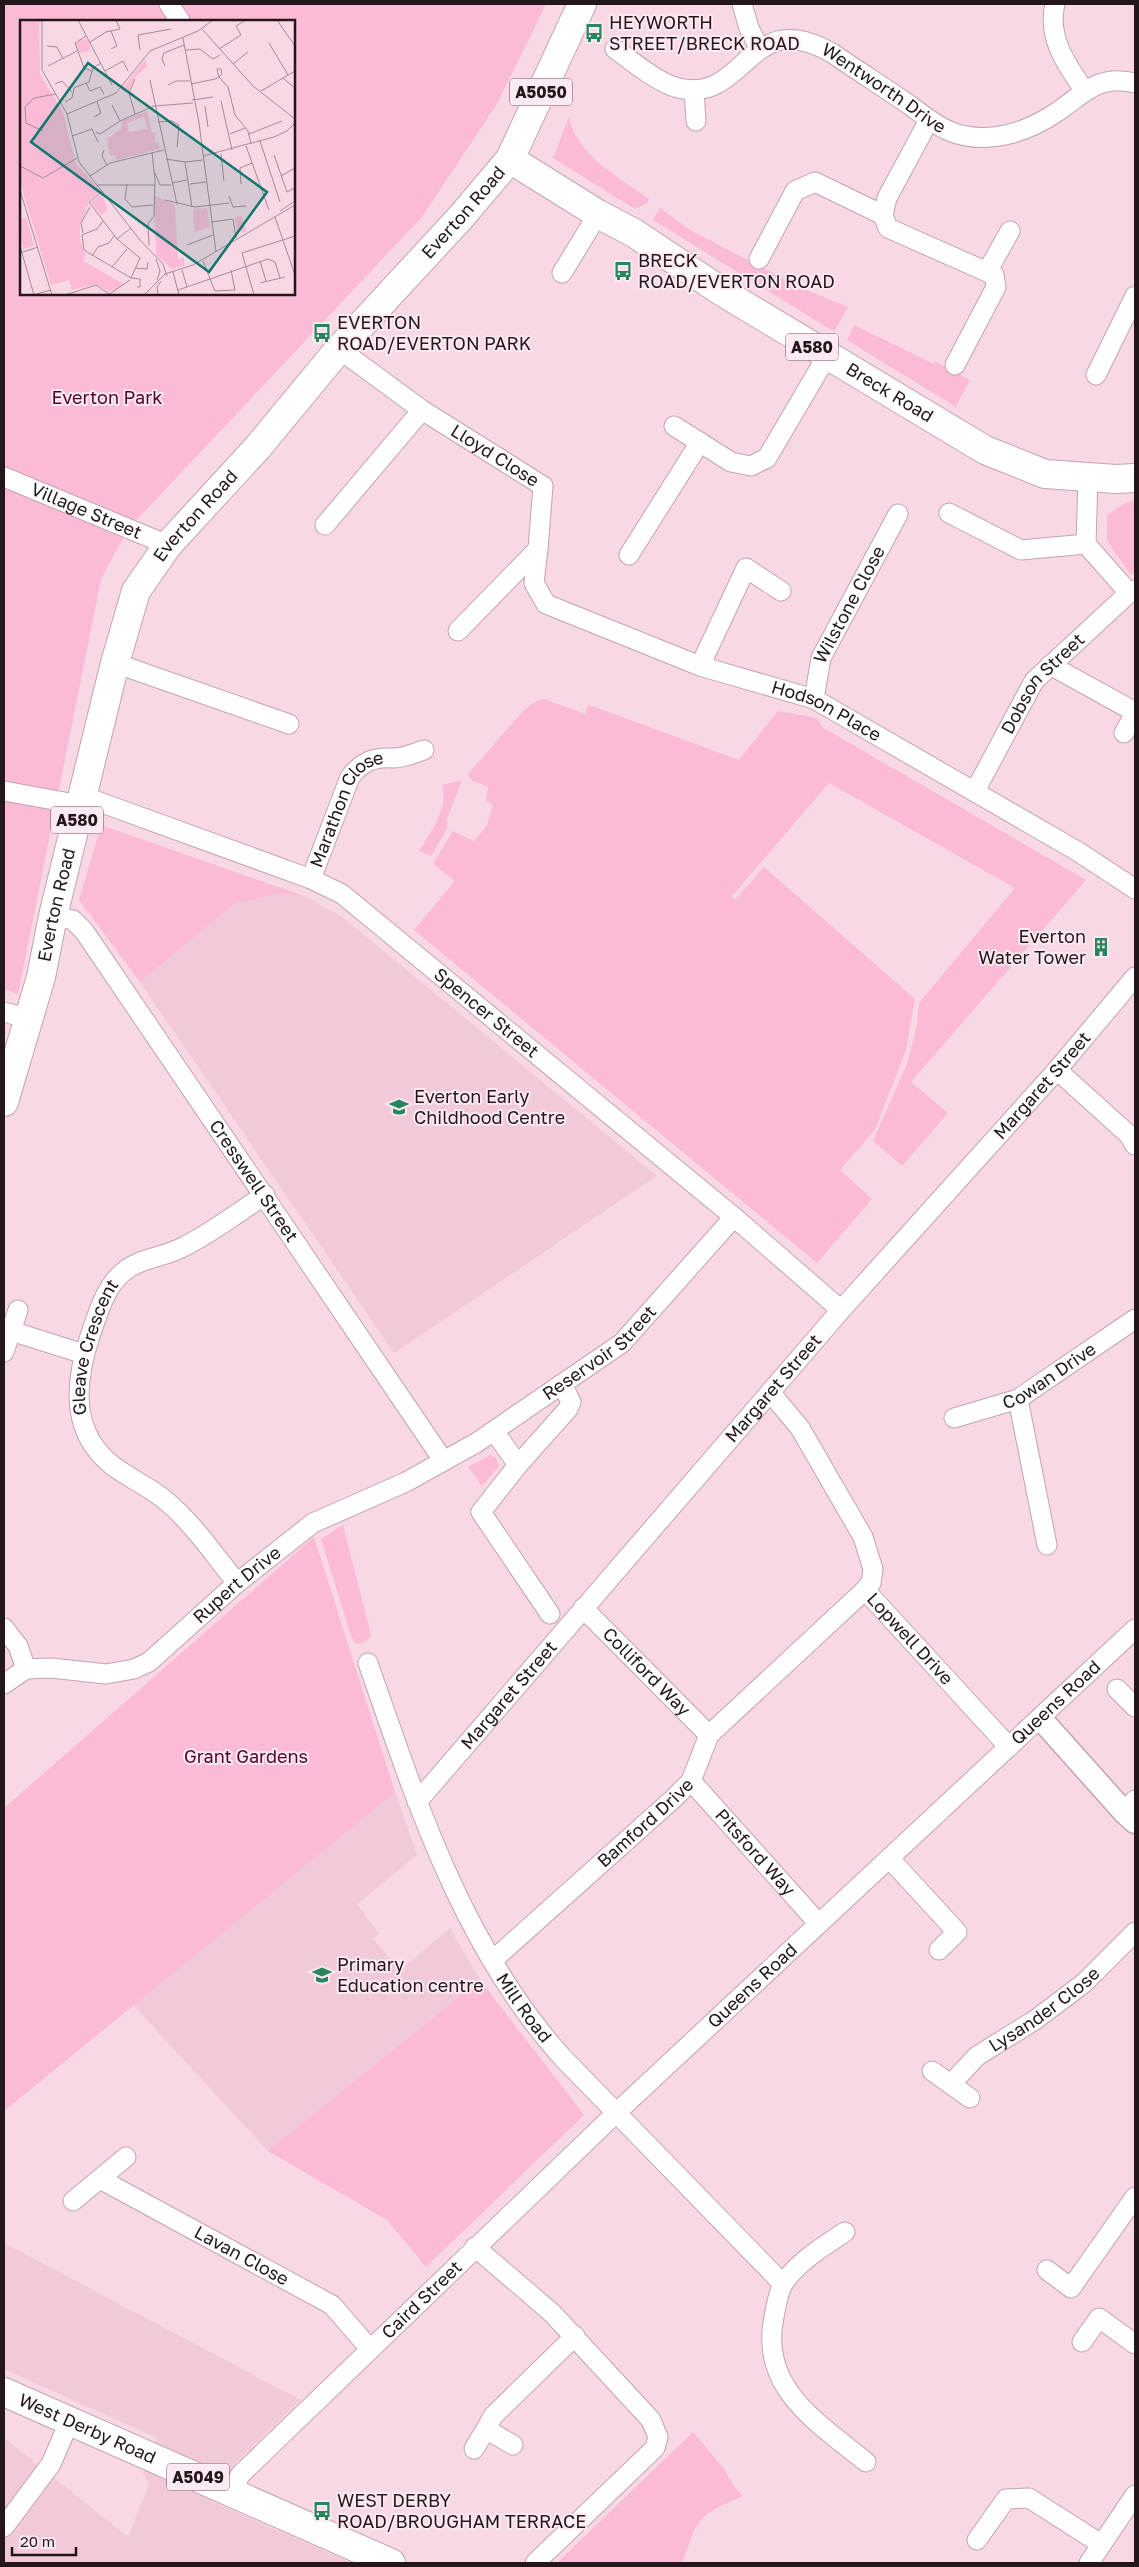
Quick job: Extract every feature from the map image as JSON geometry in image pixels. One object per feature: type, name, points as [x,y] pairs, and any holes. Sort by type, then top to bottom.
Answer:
[{"type":"main road","name":"Everton Road","points":[[4,1102],[16,1016],[41,977],[53,916],[114,663],[136,591],[168,545],[258,447],[340,349],[461,217],[510,159],[578,14]]},
{"type":"main road","name":"Breck Road","points":[[510,159],[598,214],[634,233],[724,293],[985,450],[1044,474],[1135,478]]},
{"type":"main road","name":"West Derby Road","points":[[4,2392],[391,2563]]},
{"type":"street","points":[[169,4],[179,20]]},
{"type":"street","points":[[615,49],[676,88],[694,90],[722,82],[734,74],[759,48],[749,28],[742,4]]},
{"type":"street","points":[[1055,4],[1053,28],[1057,46],[1084,90]]},
{"type":"street","name":"Wentworth Drive","points":[[759,48],[788,40],[803,40],[818,45],[930,120],[950,132],[966,135],[998,137],[1014,134],[1057,112],[1084,90],[1099,83],[1117,80],[1135,82]]},
{"type":"street","points":[[694,90],[696,121]]},
{"type":"street","points":[[930,120],[887,198],[883,215],[888,228],[994,275],[996,287],[955,365]]},
{"type":"street","points":[[759,259],[795,191],[805,185],[815,182],[883,215]]},
{"type":"street","points":[[562,273],[598,214]]},
{"type":"street","points":[[988,272],[1010,231]]},
{"type":"street","points":[[1096,375],[1135,296]]},
{"type":"street","name":"Lloyd Close","points":[[340,349],[422,410],[542,486],[538,549]]},
{"type":"street","points":[[674,426],[732,462],[751,466],[766,458],[827,356]]},
{"type":"street","points":[[325,525],[422,410]]},
{"type":"street","points":[[629,555],[700,442]]},
{"type":"street","name":"Village Street","points":[[4,477],[168,545]]},
{"type":"street","points":[[949,513],[1021,550],[1086,544],[1088,477]]},
{"type":"street","name":"Wilstone Close","points":[[814,699],[821,658],[898,514]]},
{"type":"street","name":"Dobson Street","points":[[975,791],[1034,681],[1132,591],[1086,544]]},
{"type":"street","points":[[458,631],[538,549]]},
{"type":"street","name":"Hodson Place","points":[[538,549],[534,583],[546,604],[700,666],[814,699],[1076,850],[1135,890]]},
{"type":"street","points":[[700,666],[746,568],[780,591]]},
{"type":"street","points":[[114,663],[289,724]]},
{"type":"street","points":[[1050,665],[1135,713],[1124,733]]},
{"type":"street","name":"Marathon Close","points":[[311,879],[350,778],[357,768],[376,757],[394,758],[424,750]]},
{"type":"street","name":"Spencer Street","points":[[4,791],[82,800],[311,879],[342,894],[734,1217],[841,1310]]},
{"type":"street","name":"Cresswell Street","points":[[53,916],[73,920],[84,931],[443,1460]]},
{"type":"street","name":"Margaret Street","points":[[417,1802],[841,1310],[1057,1070],[1135,977]]},
{"type":"street","points":[[1057,1070],[1130,1135],[1135,1145]]},
{"type":"street","name":"Gleave Crescent","points":[[237,1584],[180,1514],[154,1492],[106,1460],[89,1439],[80,1414],[78,1398],[84,1354],[106,1292],[122,1273],[142,1260],[180,1248],[264,1195]]},
{"type":"street","name":"Reservoir Street","points":[[443,1460],[494,1431],[628,1337],[734,1217]]},
{"type":"street","points":[[4,1352],[18,1310]]},
{"type":"street","name":"Cowan Drive","points":[[954,1418],[1018,1399],[1135,1319]]},
{"type":"street","points":[[11,1330],[84,1354]]},
{"type":"street","points":[[550,1614],[481,1512],[518,1465],[568,1409],[570,1402],[562,1384]]},
{"type":"street","name":"Lopwell Drive","points":[[770,1392],[800,1428],[862,1537],[873,1569],[871,1583],[865,1590],[1009,1747]]},
{"type":"street","points":[[1018,1399],[1047,1545]]},
{"type":"street","points":[[494,1431],[518,1465]]},
{"type":"street","name":"Rupert Drive","points":[[26,1669],[51,1668],[106,1674],[134,1669],[158,1655],[237,1584],[313,1523],[406,1482],[443,1460]]},
{"type":"street","name":"Bamford Drive","points":[[493,1960],[673,1799],[691,1781],[709,1735],[865,1590]]},
{"type":"street","name":"Colliford Way","points":[[583,1608],[709,1735]]},
{"type":"street","points":[[4,1628],[18,1646],[26,1669],[4,1684]]},
{"type":"street","name":"Queens Road","points":[[616,2113],[1135,1629]]},
{"type":"street","name":"Mill Road","points":[[368,1664],[417,1802],[476,1931],[536,2028],[783,2284]]},
{"type":"street","points":[[1117,1689],[1135,1707]]},
{"type":"street","points":[[1040,1719],[1131,1811]]},
{"type":"street","name":"Pitsford Way","points":[[691,1781],[819,1924]]},
{"type":"street","points":[[890,1859],[957,1932],[939,1950]]},
{"type":"street","name":"Lysander Close","points":[[951,2084],[977,2056],[1035,2020],[1084,1983],[1135,1932]]},
{"type":"street","points":[[932,2071],[970,2098]]},
{"type":"street","name":"Caird Street","points":[[233,2492],[240,2474],[616,2113]]},
{"type":"street","points":[[73,2201],[126,2157]]},
{"type":"street","name":"Lavan Close","points":[[100,2179],[332,2305],[370,2349]]},
{"type":"street","points":[[1047,2270],[1071,2288],[1135,2197]]},
{"type":"street","points":[[844,2232],[799,2266],[783,2284],[776,2303],[771,2339],[772,2355],[778,2372],[796,2402],[814,2421],[866,2462]]},
{"type":"street","points":[[475,2247],[552,2313],[575,2336],[652,2420],[658,2437],[655,2448],[535,2563]]},
{"type":"street","points":[[1082,2342],[1099,2318],[1135,2344]]},
{"type":"street","points":[[474,2449],[502,2405],[575,2336]]},
{"type":"street","points":[[4,2527],[51,2464],[70,2420]]},
{"type":"street","points":[[486,2429],[513,2445]]},
{"type":"street","points":[[1089,2563],[1135,2495]]},
{"type":"street","points":[[977,2540],[1006,2499],[1029,2498],[1101,2544]]},
{"type":"shaded area","name":"Everton Early Childhood Centre","points":[[282,893],[307,897],[341,916],[657,1176],[394,1353],[140,982],[234,904]]},
{"type":"shaded area","name":"Primary Education centre","points":[[395,1792],[417,1855],[357,1904],[379,1934],[373,1939],[401,1970],[450,1928],[480,1980],[268,2151],[132,2004]]},
{"type":"shaded area","points":[[4,2243],[301,2400],[234,2464],[211,2501],[352,2563],[4,2563],[4,2438],[128,2537],[149,2484],[143,2473],[157,2438],[4,2369]]},
{"type":"green space","name":"Everton Park","points":[[4,4],[546,4],[498,102],[422,217],[128,529],[101,579],[18,994],[4,989]]},
{"type":"green space","points":[[569,117],[574,131],[590,154],[613,174],[649,199],[647,203],[635,209],[553,158]]},
{"type":"green space","points":[[660,208],[690,230],[806,290],[848,307],[835,330],[833,331],[653,220]]},
{"type":"green space","points":[[854,325],[934,364],[935,361],[970,380],[956,407],[847,340]]},
{"type":"green space","points":[[1135,501],[1135,572],[1131,575],[1107,541],[1107,515],[1127,502]]},
{"type":"green space","points":[[544,699],[585,714],[588,705],[739,760],[778,711],[817,718],[822,727],[1086,880],[911,1082],[948,1113],[902,1166],[873,1141],[907,1064],[917,1025],[919,1003],[1015,888],[829,783],[732,896],[735,900],[764,867],[915,999],[906,1050],[875,1130],[840,1170],[872,1199],[817,1263],[414,930],[455,881],[433,864],[453,831],[474,841],[487,825],[493,806],[486,800],[488,787],[471,780],[468,774],[524,710],[535,702]]},
{"type":"green space","points":[[462,780],[447,819],[447,829],[431,856],[419,851],[438,820],[444,794],[442,785]]},
{"type":"green space","points":[[101,825],[307,897],[282,893],[234,904],[140,982],[79,900]]},
{"type":"green space","points":[[490,1455],[496,1458],[499,1466],[482,1486],[468,1467]]},
{"type":"green space","points":[[343,1525],[371,1635],[363,1643],[355,1643],[351,1636],[321,1539]]},
{"type":"green space","name":"Grant Gardens","points":[[314,1537],[395,1792],[4,2111],[4,1808]]},
{"type":"green space","points":[[480,1980],[584,2115],[426,2267],[387,2220],[268,2151]]},
{"type":"green space","points":[[693,2432],[724,2469],[736,2489],[743,2496],[716,2508],[702,2519],[692,2536],[682,2563],[560,2563],[559,2561]]},
{"type":"place","name":"HEYWORTH STREET/BRECK ROAD","points":[[594,33]]},
{"type":"place","name":"BRECK ROAD/EVERTON ROAD","points":[[623,271]]},
{"type":"place","name":"EVERTON ROAD/EVERTON PARK","points":[[322,333]]},
{"type":"place","name":"Everton Water Tower","points":[[1101,947]]},
{"type":"place","name":"Everton Early Childhood Centre","points":[[399,1107]]},
{"type":"place","name":"Primary Education centre","points":[[322,1975]]},
{"type":"place","name":"WEST DERBY ROAD/BROUGHAM TERRACE","points":[[322,2511]]}]
